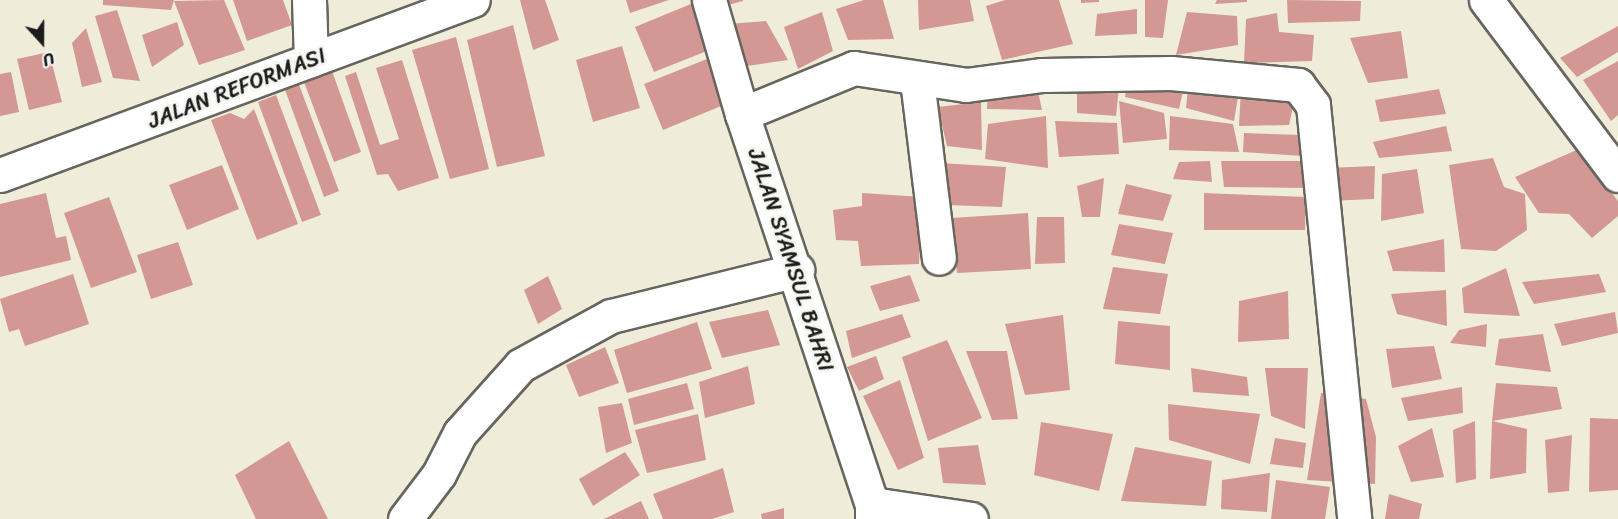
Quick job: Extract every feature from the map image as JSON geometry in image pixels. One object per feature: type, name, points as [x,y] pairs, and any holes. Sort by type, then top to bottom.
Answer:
[{"type":"street","points":[[309,0],[311,60]]},
{"type":"street","name":"JALAN REFORMASI","points":[[0,175],[473,0]]},
{"type":"street","name":"JALAN SYAMSUL BAHRI","points":[[709,0],[742,114],[797,270],[872,512]]},
{"type":"street","points":[[1486,0],[1618,175]]},
{"type":"street","points":[[742,114],[854,68],[917,80],[966,85],[1042,75],[1172,73],[1298,85],[1313,105],[1354,519]]},
{"type":"street","points":[[917,80],[939,258]]},
{"type":"street","points":[[405,519],[439,474],[460,433],[521,365],[567,336],[611,316],[797,270]]},
{"type":"street","points":[[872,512],[971,519]]},
{"type":"building","points":[[103,0],[174,0],[171,10],[103,5]]},
{"type":"building","points":[[224,0],[245,50],[199,65],[174,1]]},
{"type":"building","points":[[233,0],[283,0],[292,25],[247,41]]},
{"type":"building","points":[[520,0],[545,0],[559,40],[533,50]]},
{"type":"building","points":[[626,0],[669,0],[630,13]]},
{"type":"building","points":[[722,0],[743,0],[743,1],[724,6]]},
{"type":"building","points":[[864,0],[883,0],[894,39],[848,40],[836,9]]},
{"type":"building","points":[[918,0],[970,0],[974,21],[919,30]]},
{"type":"building","points":[[1005,0],[1059,0],[1073,44],[1002,60],[986,6]]},
{"type":"building","points":[[1081,0],[1099,0],[1099,2],[1081,3]]},
{"type":"building","points":[[1145,0],[1168,0],[1163,38],[1145,37]]},
{"type":"building","points":[[1217,0],[1247,0],[1247,2],[1215,4]]},
{"type":"building","points":[[1287,0],[1361,1],[1360,21],[1288,23]]},
{"type":"building","points":[[698,1],[717,47],[654,72],[635,27]]},
{"type":"building","points":[[1137,9],[1137,34],[1095,36],[1097,14]]},
{"type":"building","points":[[117,10],[140,81],[113,78],[95,16]]},
{"type":"building","points":[[822,12],[833,51],[798,69],[784,27]]},
{"type":"building","points":[[1187,12],[1237,16],[1238,45],[1176,55]]},
{"type":"building","points":[[1277,13],[1279,32],[1314,35],[1312,61],[1244,63],[1246,19]]},
{"type":"building","points":[[766,21],[788,60],[747,66],[728,24]]},
{"type":"building","points":[[177,22],[184,45],[152,67],[142,35]]},
{"type":"building","points":[[513,25],[545,156],[497,167],[467,40]]},
{"type":"building","points":[[1618,26],[1618,52],[1577,77],[1560,58]]},
{"type":"building","points":[[86,28],[102,82],[82,87],[72,43]]},
{"type":"building","points":[[1401,31],[1408,78],[1368,83],[1350,38]]},
{"type":"building","points":[[456,37],[489,169],[450,179],[412,50]]},
{"type":"building","points":[[622,46],[640,108],[593,122],[576,60]]},
{"type":"building","points":[[49,52],[62,102],[29,110],[17,59]]},
{"type":"building","points":[[707,59],[726,104],[663,130],[644,84]]},
{"type":"building","points":[[402,60],[439,178],[398,191],[388,174],[377,175],[345,76],[356,72],[380,145],[399,139],[376,68]]},
{"type":"building","points":[[1618,61],[1618,115],[1611,121],[1583,80]]},
{"type":"building","points":[[332,71],[361,152],[334,162],[304,82]]},
{"type":"building","points":[[11,72],[19,112],[0,116],[0,74]]},
{"type":"building","points":[[1128,77],[1185,82],[1179,109],[1125,97]]},
{"type":"building","points":[[298,82],[339,191],[324,197],[284,87]]},
{"type":"building","points":[[1036,82],[1042,110],[987,109],[988,93]]},
{"type":"building","points":[[1077,84],[1119,87],[1116,116],[1077,113]]},
{"type":"building","points":[[1188,88],[1238,97],[1234,121],[1186,108]]},
{"type":"building","points":[[1241,88],[1296,93],[1289,125],[1239,126]]},
{"type":"building","points":[[1439,89],[1446,114],[1380,122],[1375,100]]},
{"type":"building","points":[[276,95],[321,215],[302,222],[258,102]]},
{"type":"building","points":[[1119,101],[1164,113],[1167,139],[1123,143]]},
{"type":"building","points":[[981,102],[982,150],[947,146],[938,107]]},
{"type":"building","points":[[254,109],[298,224],[257,240],[211,120],[230,113],[244,119]]},
{"type":"building","points":[[1046,116],[1048,168],[985,159],[988,124]]},
{"type":"building","points":[[1170,116],[1233,124],[1239,152],[1169,150]]},
{"type":"building","points":[[1055,121],[1117,123],[1119,154],[1059,157]]},
{"type":"building","points":[[1446,126],[1452,151],[1379,158],[1373,142]]},
{"type":"building","points":[[1244,133],[1301,135],[1302,156],[1243,152]]},
{"type":"building","points":[[1579,149],[1618,201],[1618,216],[1592,238],[1569,214],[1539,213],[1515,177]]},
{"type":"building","points":[[1493,158],[1504,187],[1525,194],[1527,230],[1496,251],[1461,249],[1449,165]]},
{"type":"building","points":[[1210,161],[1212,182],[1173,179],[1179,162]]},
{"type":"building","points":[[1221,161],[1304,161],[1307,188],[1224,187]]},
{"type":"building","points":[[940,163],[1006,167],[1002,207],[947,205]]},
{"type":"building","points":[[222,165],[239,209],[187,230],[169,185]]},
{"type":"building","points":[[1375,166],[1374,199],[1328,201],[1326,168]]},
{"type":"building","points":[[1417,169],[1424,213],[1381,221],[1382,174]]},
{"type":"building","points":[[1104,178],[1100,217],[1082,217],[1077,186]]},
{"type":"building","points":[[1126,184],[1172,195],[1163,221],[1118,214]]},
{"type":"building","points":[[46,193],[56,238],[66,236],[71,260],[0,277],[0,204]]},
{"type":"building","points":[[862,193],[922,197],[919,264],[861,266],[858,241],[836,240],[833,210],[862,206]]},
{"type":"building","points":[[1204,193],[1306,197],[1305,230],[1204,230]]},
{"type":"building","points":[[109,197],[137,272],[91,288],[64,213]]},
{"type":"building","points":[[1028,213],[1031,269],[957,273],[951,218]]},
{"type":"building","points":[[1037,217],[1064,217],[1065,263],[1035,264]]},
{"type":"building","points":[[1119,224],[1173,233],[1165,264],[1111,255]]},
{"type":"building","points":[[1444,239],[1445,272],[1393,271],[1387,251]]},
{"type":"building","points":[[178,242],[193,285],[151,299],[137,255]]},
{"type":"building","points":[[1113,267],[1168,274],[1160,314],[1103,309]]},
{"type":"building","points":[[1506,268],[1520,316],[1464,313],[1462,288]]},
{"type":"building","points":[[73,274],[89,324],[25,346],[19,329],[9,332],[0,299]]},
{"type":"building","points":[[1599,274],[1606,292],[1534,304],[1522,282]]},
{"type":"building","points":[[910,275],[920,301],[880,311],[870,286]]},
{"type":"building","points":[[548,276],[562,309],[538,324],[524,290]]},
{"type":"building","points":[[1446,290],[1447,326],[1397,314],[1391,294]]},
{"type":"building","points":[[1288,291],[1289,339],[1238,342],[1239,301]]},
{"type":"building","points":[[768,310],[780,345],[722,358],[709,322]]},
{"type":"building","points":[[1615,312],[1618,333],[1562,346],[1554,324]]},
{"type":"building","points":[[902,314],[911,337],[852,358],[846,331]]},
{"type":"building","points":[[1063,315],[1070,390],[1025,395],[1005,324]]},
{"type":"building","points":[[1118,321],[1170,326],[1170,370],[1115,364]]},
{"type":"building","points":[[697,322],[712,369],[627,393],[614,350]]},
{"type":"building","points":[[1487,324],[1486,347],[1450,343],[1459,330]]},
{"type":"building","points":[[1543,334],[1551,372],[1495,365],[1499,339]]},
{"type":"building","points":[[947,340],[982,418],[928,441],[902,357]]},
{"type":"building","points":[[1434,346],[1442,379],[1392,388],[1386,349]]},
{"type":"building","points":[[605,347],[619,383],[579,397],[566,365]]},
{"type":"building","points":[[966,351],[1007,351],[1018,419],[992,420]]},
{"type":"building","points":[[876,356],[884,379],[859,391],[847,367]]},
{"type":"building","points":[[748,366],[755,404],[705,418],[699,382]]},
{"type":"building","points":[[1191,368],[1247,377],[1249,396],[1193,392]]},
{"type":"building","points":[[1265,368],[1308,368],[1305,429],[1271,416]]},
{"type":"building","points":[[900,380],[924,458],[898,470],[863,396]]},
{"type":"building","points":[[687,383],[694,409],[634,425],[628,399]]},
{"type":"building","points":[[1496,383],[1557,387],[1562,409],[1492,421]]},
{"type":"building","points":[[1462,387],[1463,413],[1408,421],[1401,398]]},
{"type":"building","points":[[1321,393],[1366,399],[1376,437],[1375,484],[1307,480]]},
{"type":"building","points":[[622,403],[632,443],[606,453],[598,407]]},
{"type":"building","points":[[1168,404],[1260,414],[1250,464],[1169,440]]},
{"type":"building","points":[[698,414],[706,460],[647,473],[635,430]]},
{"type":"building","points":[[1590,418],[1618,419],[1618,490],[1589,492]]},
{"type":"building","points":[[1475,421],[1476,479],[1456,483],[1453,430]]},
{"type":"building","points":[[1492,421],[1527,429],[1526,473],[1490,479]]},
{"type":"building","points":[[1041,422],[1113,434],[1099,491],[1034,475]]},
{"type":"building","points":[[1432,428],[1444,477],[1411,482],[1398,446]]},
{"type":"building","points":[[1572,435],[1569,491],[1548,493],[1545,440]]},
{"type":"building","points":[[1275,438],[1306,443],[1303,468],[1270,464]]},
{"type":"building","points":[[289,441],[328,519],[256,519],[235,475]]},
{"type":"building","points":[[978,445],[986,485],[943,483],[938,448]]},
{"type":"building","points":[[1135,447],[1212,461],[1206,506],[1121,501]]},
{"type":"building","points":[[625,452],[640,475],[593,506],[579,479]]},
{"type":"building","points":[[723,468],[734,512],[712,519],[663,519],[653,494]]},
{"type":"building","points":[[1270,473],[1267,512],[1221,509],[1222,480]]},
{"type":"building","points":[[1276,480],[1330,487],[1325,519],[1271,519]]},
{"type":"building","points":[[1389,494],[1422,504],[1419,519],[1385,519]]},
{"type":"building","points":[[641,501],[649,519],[604,519]]},
{"type":"building","points":[[784,508],[784,519],[762,519],[761,514]]}]
